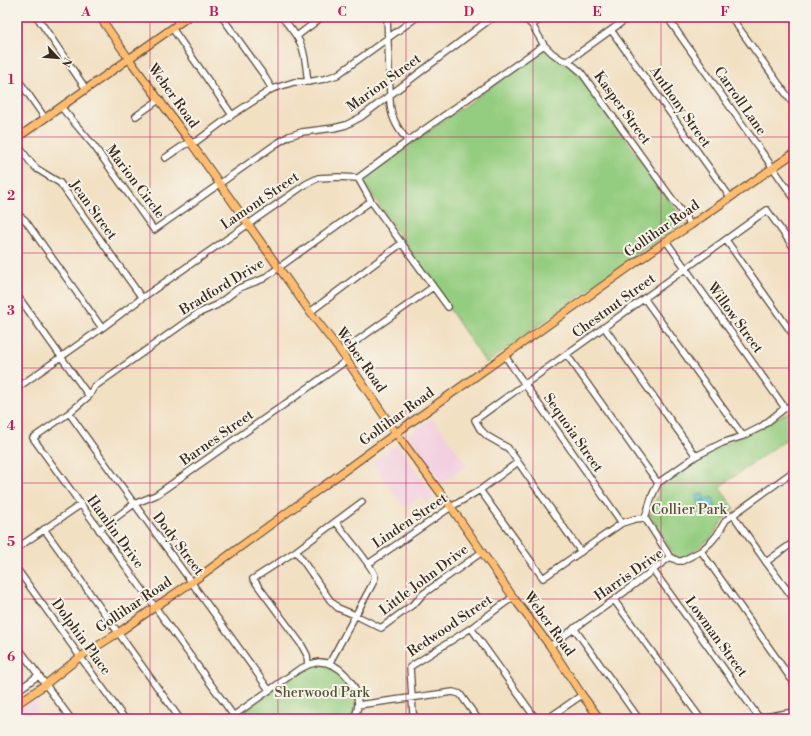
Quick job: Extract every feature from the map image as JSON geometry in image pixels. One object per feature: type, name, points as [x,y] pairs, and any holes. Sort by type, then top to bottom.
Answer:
[{"type":"main road","name":"Weber Road","points":[[100,17],[129,59],[160,99],[310,312],[341,352],[396,434],[451,507],[513,598],[550,646],[582,695],[600,719]]},
{"type":"main road","points":[[17,138],[188,17]]},
{"type":"main road","name":"Gollihar Road","points":[[18,702],[46,684],[80,657],[118,633],[192,582],[666,241],[794,152]]},
{"type":"street","points":[[37,17],[86,89]]},
{"type":"street","points":[[174,17],[179,23]]},
{"type":"street","points":[[222,17],[272,89]]},
{"type":"street","points":[[282,17],[302,45],[308,82]]},
{"type":"street","points":[[297,36],[322,17]]},
{"type":"street","points":[[387,17],[390,95],[389,106],[399,131],[408,141]]},
{"type":"street","points":[[165,158],[184,145],[197,141],[232,115],[272,89],[294,82],[308,82],[337,75],[417,17]]},
{"type":"street","name":"Marion Street","points":[[219,184],[289,136],[302,132],[346,125],[361,117],[493,17]]},
{"type":"street","name":"Kasper Street","points":[[523,17],[532,25],[544,45],[552,54],[562,60],[568,61],[581,72],[691,225]]},
{"type":"street","points":[[532,25],[544,17]]},
{"type":"street","points":[[568,61],[629,17]]},
{"type":"street","name":"Carroll Lane","points":[[667,17],[794,198]]},
{"type":"street","points":[[731,17],[794,105]]},
{"type":"street","points":[[172,28],[232,115]]},
{"type":"street","name":"Anthony Street","points":[[611,30],[730,197]]},
{"type":"street","points":[[448,308],[371,201],[358,178],[544,45]]},
{"type":"street","points":[[17,78],[45,118]]},
{"type":"street","points":[[136,116],[160,99]]},
{"type":"street","name":"Marion Circle","points":[[61,107],[94,146],[154,230],[219,184]]},
{"type":"street","name":"Jean Street","points":[[17,144],[37,170],[60,183],[142,298]]},
{"type":"street","name":"Lamont Street","points":[[18,384],[102,328],[142,298],[306,184],[318,178],[358,178]]},
{"type":"street","name":"Bradford Drive","points":[[33,438],[69,413],[89,396],[94,387],[197,314],[217,305],[239,288],[263,279],[371,201]]},
{"type":"street","name":"Chestnut Street","points":[[518,462],[508,448],[487,436],[480,429],[475,420],[767,210],[794,248]]},
{"type":"street","points":[[17,214],[25,220],[102,328]]},
{"type":"street","points":[[726,240],[794,336]]},
{"type":"street","name":"Willow Street","points":[[666,241],[785,408]]},
{"type":"street","points":[[310,312],[402,243]]},
{"type":"street","points":[[341,352],[433,287]]},
{"type":"street","points":[[17,295],[89,396]]},
{"type":"street","points":[[644,298],[743,436]]},
{"type":"street","points":[[604,327],[696,456]]},
{"type":"street","points":[[567,355],[658,483]]},
{"type":"street","name":"Sequoia Street","points":[[505,356],[622,522]]},
{"type":"street","name":"Barnes Street","points":[[99,530],[134,504],[156,495],[346,361]]},
{"type":"street","points":[[645,518],[658,483],[696,456],[722,443],[743,436],[761,427],[785,408],[793,408]]},
{"type":"street","name":"Dody Street","points":[[69,413],[269,690]]},
{"type":"street","name":"Hamlin Drive","points":[[33,438],[234,718]]},
{"type":"street","points":[[518,462],[581,552]]},
{"type":"street","name":"Linden Street","points":[[329,664],[373,583],[375,577],[368,564],[451,507],[480,490],[518,462]]},
{"type":"street","name":"Harris Drive","points":[[550,646],[670,557],[678,561],[682,561],[700,551],[712,542],[726,520],[794,471]]},
{"type":"street","points":[[480,490],[543,578],[622,522],[645,518]]},
{"type":"street","points":[[308,665],[307,655],[301,644],[253,579],[296,551],[362,502]]},
{"type":"street","points":[[17,548],[80,504]]},
{"type":"street","points":[[733,515],[794,599]]},
{"type":"street","points":[[645,518],[670,557]]},
{"type":"street","points":[[336,522],[368,564]]},
{"type":"street","points":[[44,529],[180,719]]},
{"type":"street","points":[[766,562],[794,542]]},
{"type":"street","name":"Little John Drive","points":[[296,551],[330,600],[338,608],[381,628],[415,604],[423,594],[482,552]]},
{"type":"street","points":[[700,551],[794,683]]},
{"type":"street","name":"Dolphin Place","points":[[17,569],[125,719]]},
{"type":"street","name":"Lowman Street","points":[[653,570],[758,718]]},
{"type":"street","name":"Redwood Street","points":[[412,697],[410,667],[513,598]]},
{"type":"street","points":[[614,600],[701,719]]},
{"type":"street","points":[[470,628],[536,719]]},
{"type":"street","points":[[574,628],[639,719]]},
{"type":"street","points":[[17,646],[71,719]]},
{"type":"street","points":[[234,718],[269,690],[298,670],[317,662],[329,664],[337,668],[350,680],[357,694],[358,704],[354,719]]},
{"type":"street","points":[[17,691],[39,675]]},
{"type":"street","points":[[358,704],[453,692],[460,694],[478,719]]},
{"type":"street","points":[[547,719],[582,695]]},
{"type":"street","points":[[412,697],[413,713],[416,719]]},
{"type":"street","points":[[758,718],[794,712]]},
{"type":"shaded area","points":[[433,418],[467,465],[441,483],[408,435]]},
{"type":"shaded area","points":[[397,444],[434,497],[426,503],[421,496],[404,508],[372,462]]},
{"type":"shaded area","points":[[40,695],[36,719],[17,719],[17,712]]},
{"type":"green space","points":[[544,50],[580,75],[684,221],[486,363],[363,181],[363,177]]},
{"type":"green space","name":"Collier Park","points":[[791,411],[794,416],[794,434],[719,487],[734,508],[724,518],[711,538],[683,559],[675,557],[650,515],[661,486],[708,453]]},
{"type":"green space","name":"Sherwood Park","points":[[316,665],[335,669],[343,675],[351,686],[355,699],[355,706],[351,719],[240,719],[242,713],[300,672],[308,667]]},
{"type":"water","points":[[703,494],[705,499],[701,502],[712,497],[716,506],[702,511],[696,496]]}]
